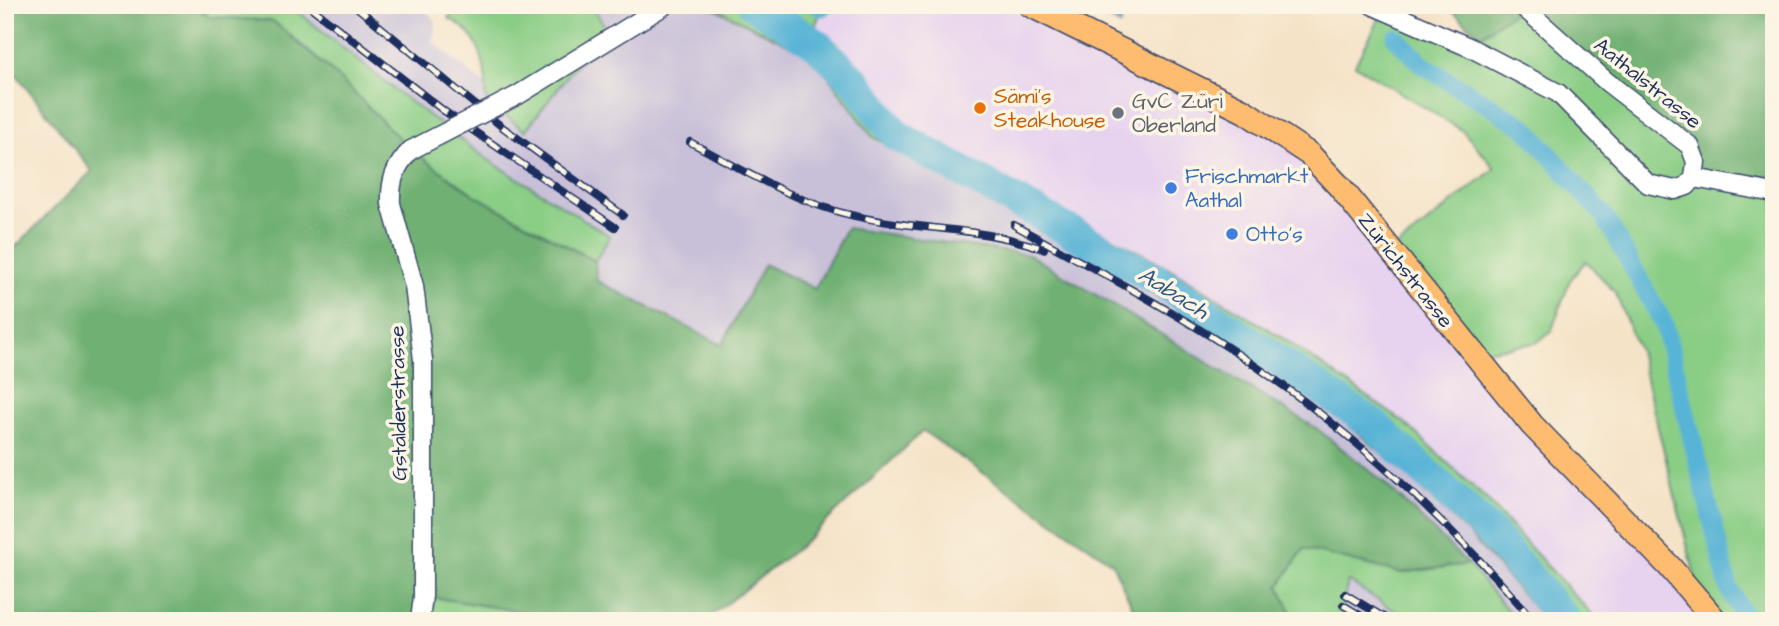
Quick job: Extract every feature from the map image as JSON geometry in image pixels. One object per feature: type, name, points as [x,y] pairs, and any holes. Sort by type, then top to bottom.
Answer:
[{"type":"main road","name":"Zürichstrasse","points":[[1046,9],[1244,111],[1309,154],[1340,187],[1560,458],[1669,566],[1716,621]]},
{"type":"street","name":"Gstalderstrasse","points":[[420,621],[423,596],[423,360],[414,286],[391,204],[390,190],[397,167],[411,150],[518,95],[665,5]]},
{"type":"street","points":[[1372,5],[1471,48],[1559,93],[1648,184],[1675,190],[1686,186],[1694,178],[1774,193]]},
{"type":"street","name":"Aathalstrasse","points":[[1521,5],[1607,82],[1690,146],[1696,162],[1694,178]]},
{"type":"shaded area","points":[[290,5],[418,5],[436,20],[433,42],[492,91],[597,14],[588,5],[708,5],[814,57],[873,137],[1132,279],[1270,366],[1330,410],[1394,463],[1469,534],[1546,621],[1517,621],[1468,564],[1380,479],[815,290],[763,264],[722,345],[596,281],[595,261],[609,236],[484,157],[397,92]]},
{"type":"shaded area","points":[[823,5],[1030,5],[1285,137],[1716,621],[1598,621],[1486,499],[1405,423],[1166,266],[905,127],[842,49],[815,27]]},
{"type":"shaded area","points":[[1348,581],[1411,621],[1340,621]]},
{"type":"green space","points":[[5,5],[193,5],[209,17],[273,21],[337,76],[411,150],[476,196],[595,261],[597,281],[722,345],[764,264],[815,289],[846,228],[1030,255],[1316,428],[1380,479],[1468,564],[1401,573],[1304,549],[1279,586],[1295,621],[1139,621],[1112,563],[923,431],[799,547],[704,621],[584,621],[424,596],[420,621],[5,621],[5,257],[92,171],[5,60]]},
{"type":"green space","points":[[193,5],[290,5],[397,92],[484,157],[610,236],[595,261],[476,196],[411,150],[337,76],[273,21],[209,17]]},
{"type":"green space","points":[[460,5],[588,5],[613,39],[579,61],[525,131],[486,99],[480,52],[468,32],[448,18]]},
{"type":"green space","points":[[708,5],[823,5],[815,27],[842,49],[905,127],[1166,266],[1281,337],[1405,423],[1486,499],[1598,621],[1546,621],[1469,534],[1394,463],[1330,410],[1270,366],[1132,279],[873,137],[814,57]]},
{"type":"green space","points":[[1446,5],[1774,5],[1774,193],[1694,178],[1696,162],[1522,7],[1480,36]]},
{"type":"green space","points":[[1522,6],[1774,193],[1774,621],[1716,621],[1701,601],[1639,351],[1615,292],[1586,261],[1570,280],[1551,332],[1536,343],[1472,353],[1391,252],[1495,168],[1463,131],[1355,65],[1384,10],[1471,48],[1480,36]]},
{"type":"green space","points":[[1304,548],[1401,573],[1468,564],[1517,621],[1411,621],[1348,581],[1339,621],[1295,621],[1279,586]]},
{"type":"green space","points":[[423,596],[584,621],[420,621]]},
{"type":"water","points":[[1103,5],[1118,8],[1122,17],[1120,25],[1105,17]]},
{"type":"waterway","name":"Aabach","points":[[754,5],[815,43],[855,81],[896,135],[1161,282],[1373,424],[1491,533],[1566,621]]},
{"type":"waterway","points":[[816,5],[822,7]]},
{"type":"waterway","points":[[1396,38],[1424,66],[1526,128],[1605,217],[1664,324],[1729,589],[1747,621]]},
{"type":"railway","points":[[308,5],[444,111],[615,227]]},
{"type":"railway","points":[[354,5],[501,126],[623,215]]},
{"type":"railway","points":[[690,142],[770,185],[833,210],[879,221],[996,236],[1044,249]]},
{"type":"railway","points":[[1014,225],[1181,318],[1235,352],[1317,411],[1431,510],[1534,621]]},
{"type":"railway","points":[[1345,594],[1390,621]]},
{"type":"railway","points":[[1343,605],[1370,621]]},
{"type":"place","name":"Sämi's Steakhouse","points":[[980,108]]},
{"type":"place","name":"GvC Züri Oberland","points":[[1118,113]]},
{"type":"place","name":"Frischmarkt Aathal","points":[[1171,188]]},
{"type":"place","name":"Otto's","points":[[1232,234]]}]
